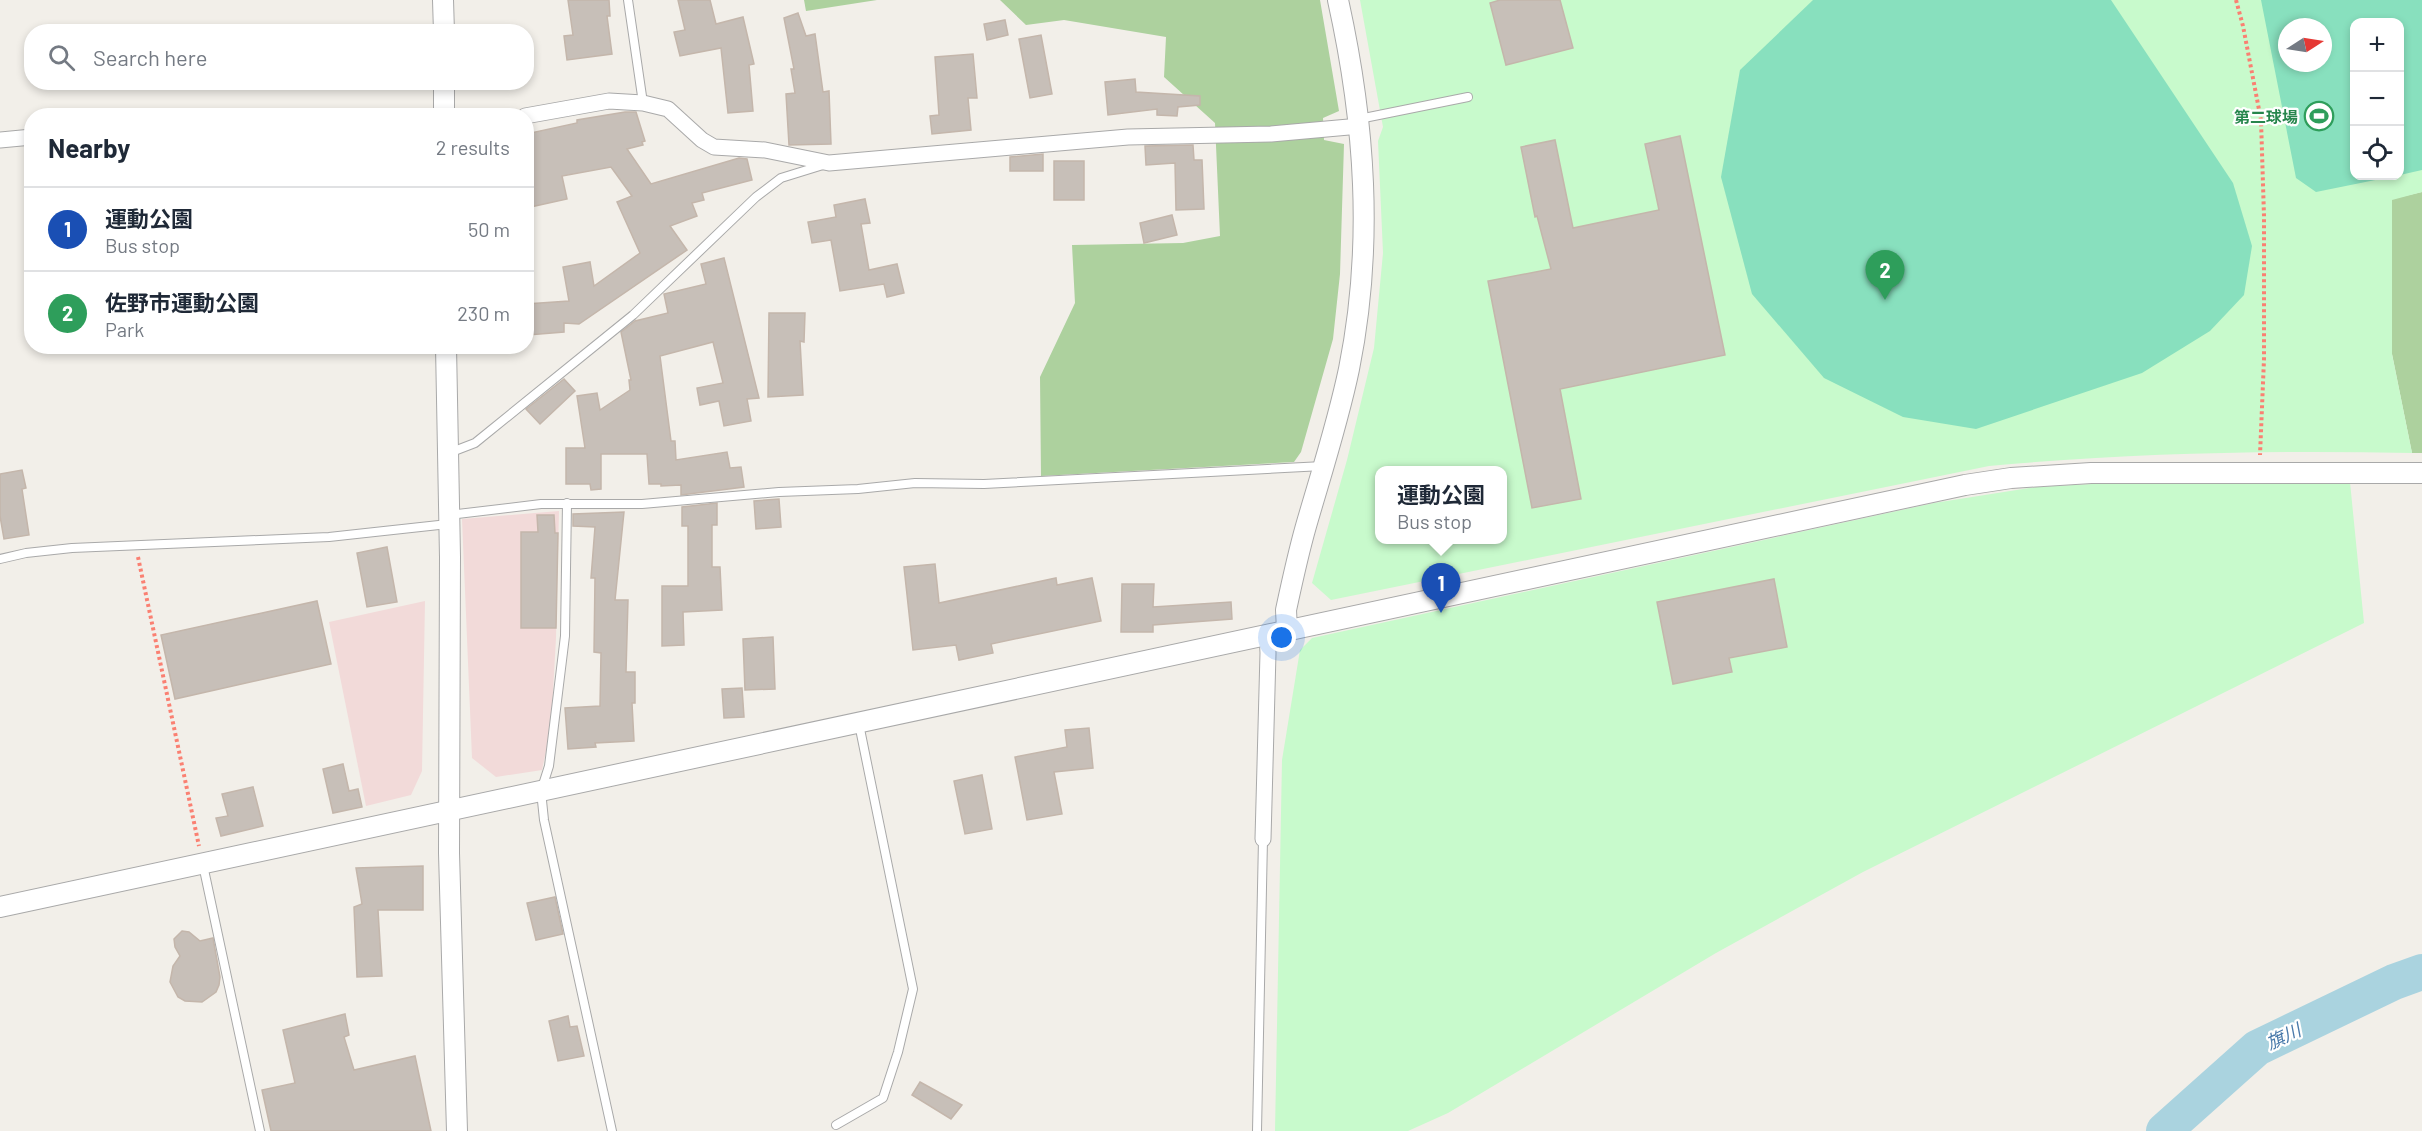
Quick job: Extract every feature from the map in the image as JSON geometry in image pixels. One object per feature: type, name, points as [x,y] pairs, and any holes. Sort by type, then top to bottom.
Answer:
[{"type":"street","points":[[444,0],[444,24]]},
{"type":"street","points":[[1287,630],[1286,610],[1305,528],[1324,466],[1349,368],[1362,267],[1364,178],[1360,123],[1348,45],[1338,0]]},
{"type":"street","points":[[444,90],[444,108]]},
{"type":"street","points":[[534,114],[609,101],[643,103],[668,109],[702,140],[714,147],[765,150],[829,163],[1128,137],[1271,134],[1360,123]]},
{"type":"street","points":[[0,140],[24,138]]},
{"type":"street","points":[[446,354],[450,519],[449,853],[457,1131]]},
{"type":"street","points":[[0,907],[1965,485],[2049,475],[2265,472],[2422,473]]},
{"type":"street","points":[[1263,839],[1267,634]]},
{"type":"lane","points":[[628,0],[643,103]]},
{"type":"lane","points":[[1360,123],[1468,97]]},
{"type":"lane","points":[[448,454],[475,443],[633,315],[772,184],[781,178],[829,163]]},
{"type":"lane","points":[[0,559],[26,553],[136,544],[329,537],[541,504],[642,504],[915,483],[984,484],[1324,466]]},
{"type":"lane","points":[[567,503],[562,664],[549,766],[541,791],[547,831],[612,1131]]},
{"type":"lane","points":[[836,1125],[883,1098],[898,1052],[913,989],[859,724]]},
{"type":"lane","points":[[1257,1131],[1263,839]]},
{"type":"lane","points":[[203,865],[260,1131]]},
{"type":"path","points":[[2236,0],[2261,120],[2264,347],[2259,464],[2265,472]]},
{"type":"path","points":[[136,544],[203,865]]},
{"type":"shaded area","points":[[559,511],[551,727],[542,770],[496,777],[472,758],[462,519]]},
{"type":"shaded area","points":[[425,601],[422,771],[411,795],[366,806],[329,622]]},
{"type":"green space","points":[[804,0],[877,0],[806,11]]},
{"type":"green space","points":[[1000,0],[1320,0],[1339,111],[1323,118],[1324,140],[1344,144],[1340,274],[1333,339],[1301,452],[1294,462],[1041,476],[1040,377],[1075,303],[1072,245],[1183,243],[1220,236],[1215,123],[1164,77],[1166,37],[1064,20],[1026,25]]},
{"type":"green space","points":[[1360,0],[2422,0],[2422,192],[2392,200],[2392,354],[2412,453],[2200,454],[2095,458],[1989,466],[1331,600],[1312,583],[1347,460],[1374,348],[1383,253],[1378,141],[1383,127]]},
{"type":"green space","points":[[1813,0],[2111,0],[2233,183],[2252,246],[2244,295],[2210,331],[2142,373],[1976,429],[1903,417],[1824,378],[1752,294],[1721,177],[1740,70]]},
{"type":"green space","name":"第二球場","points":[[2261,0],[2422,0],[2422,170],[2404,174],[2404,18],[2350,18],[2350,180],[2375,180],[2316,192],[2296,178]]},
{"type":"green space","points":[[2422,192],[2422,453],[2412,453],[2392,354],[2392,199]]},
{"type":"green space","points":[[2167,480],[2350,482],[2364,623],[1863,872],[1716,953],[1448,1113],[1408,1131],[1275,1131],[1282,760],[1300,650],[1312,638],[1934,503],[2036,487]]},
{"type":"building","points":[[568,0],[609,0],[610,16],[607,16],[612,54],[567,60],[564,36],[573,35]]},
{"type":"building","points":[[678,0],[710,0],[716,24],[743,17],[754,64],[749,65],[753,111],[728,113],[721,48],[680,56],[674,32],[685,30]]},
{"type":"building","points":[[1500,0],[1560,0],[1573,48],[1506,65],[1490,3]]},
{"type":"building","points":[[798,13],[806,36],[815,34],[823,92],[829,91],[831,144],[789,145],[786,94],[795,93],[791,69],[794,69],[784,18]]},
{"type":"building","points":[[1005,20],[1008,35],[987,40],[984,24]]},
{"type":"building","points":[[1041,35],[1052,94],[1030,98],[1019,39]]},
{"type":"building","points":[[973,54],[977,98],[968,98],[971,130],[932,134],[930,116],[939,115],[935,57]]},
{"type":"building","points":[[1135,79],[1136,92],[1200,96],[1200,105],[1178,107],[1177,116],[1157,115],[1157,109],[1108,115],[1105,82]]},
{"type":"building","points":[[636,112],[645,141],[642,142],[643,145],[627,149],[651,184],[739,158],[747,159],[752,180],[702,193],[704,200],[692,203],[697,216],[670,226],[687,250],[579,324],[564,323],[564,332],[534,334],[534,303],[569,301],[563,267],[590,262],[594,286],[640,253],[617,202],[632,196],[611,167],[562,176],[567,199],[534,206],[534,132],[577,123],[577,120]]},
{"type":"building","points":[[1680,136],[1725,355],[1560,389],[1581,499],[1532,508],[1488,281],[1551,269],[1537,216],[1535,217],[1521,147],[1555,140],[1573,228],[1659,210],[1645,144]]},
{"type":"building","points":[[1193,145],[1194,160],[1202,160],[1204,209],[1176,210],[1175,163],[1146,165],[1145,146]]},
{"type":"building","points":[[1043,154],[1043,171],[1010,171],[1010,157]]},
{"type":"building","points":[[1054,161],[1084,161],[1084,200],[1054,200]]},
{"type":"building","points":[[865,199],[870,223],[861,224],[869,270],[897,264],[904,293],[887,297],[884,284],[840,291],[831,240],[812,243],[808,222],[836,217],[834,205]]},
{"type":"building","points":[[1172,215],[1177,235],[1144,243],[1140,223]]},
{"type":"building","points":[[724,258],[759,398],[747,399],[751,421],[724,426],[719,401],[700,405],[697,388],[723,383],[713,342],[660,356],[671,441],[675,441],[676,460],[727,452],[730,468],[741,467],[744,487],[681,495],[681,485],[649,484],[647,454],[601,454],[601,489],[591,490],[590,484],[566,484],[566,448],[585,448],[577,396],[597,393],[600,410],[630,390],[629,380],[631,380],[621,332],[635,321],[668,313],[664,294],[706,284],[701,264]]},
{"type":"building","points":[[769,313],[805,313],[804,342],[800,341],[803,395],[768,397]]},
{"type":"building","points":[[564,379],[575,391],[540,424],[526,409]]},
{"type":"building","points":[[22,470],[26,488],[22,489],[29,535],[4,539],[0,516],[0,474]]},
{"type":"building","points":[[779,499],[781,527],[756,529],[754,501]]},
{"type":"building","points":[[717,503],[717,525],[712,525],[712,567],[720,567],[722,610],[683,612],[684,645],[662,646],[662,586],[688,586],[688,526],[682,526],[682,507]]},
{"type":"building","points":[[624,512],[615,600],[628,600],[626,672],[635,672],[635,703],[632,703],[634,741],[595,743],[596,747],[568,749],[565,708],[600,706],[601,653],[594,652],[595,578],[591,578],[595,527],[573,526],[573,514]]},
{"type":"building","points":[[537,515],[554,515],[555,533],[558,533],[556,628],[521,628],[521,532],[538,532]]},
{"type":"building","points":[[387,547],[397,602],[367,607],[357,553]]},
{"type":"building","points":[[935,564],[939,603],[1056,578],[1057,585],[1092,578],[1101,621],[991,644],[993,653],[959,660],[956,645],[913,650],[904,567]]},
{"type":"building","points":[[1774,579],[1787,647],[1729,658],[1732,672],[1673,684],[1657,602]]},
{"type":"building","points":[[1122,584],[1154,584],[1153,607],[1231,602],[1232,619],[1153,625],[1153,632],[1121,632]]},
{"type":"building","points":[[317,601],[331,664],[175,699],[161,635]]},
{"type":"building","points":[[773,637],[775,689],[745,690],[743,639]]},
{"type":"building","points":[[742,688],[744,717],[724,718],[722,689]]},
{"type":"building","points":[[1089,728],[1093,768],[1054,772],[1062,814],[1027,820],[1015,757],[1067,747],[1065,730]]},
{"type":"building","points":[[343,764],[349,791],[358,789],[362,807],[333,813],[323,769]]},
{"type":"building","points":[[982,775],[992,829],[965,834],[954,781]]},
{"type":"building","points":[[253,787],[263,826],[221,836],[216,818],[228,816],[222,794]]},
{"type":"building","points":[[423,866],[423,910],[378,910],[382,976],[357,977],[354,907],[362,904],[356,868]]},
{"type":"building","points":[[555,897],[563,934],[536,940],[527,903]]},
{"type":"building","points":[[182,931],[189,932],[200,941],[213,938],[220,977],[219,985],[216,992],[202,1002],[185,1001],[178,997],[170,982],[173,966],[180,956],[174,939]]},
{"type":"building","points":[[345,1014],[349,1035],[344,1037],[354,1070],[415,1056],[431,1131],[271,1131],[262,1090],[295,1083],[283,1030]]},
{"type":"building","points":[[568,1016],[570,1027],[577,1026],[584,1056],[558,1061],[549,1021]]},
{"type":"building","points":[[920,1082],[962,1105],[951,1119],[912,1095]]},
{"type":"waterway","name":"旗川","points":[[2164,1131],[2257,1048],[2394,982],[2422,972]]},
{"type":"place","name":"第二球場","points":[[2319,116]]},
{"type":"place","name":"佐野市運動公園","points":[[1885,300]]},
{"type":"place","name":"運動公園","points":[[1441,613]]}]
